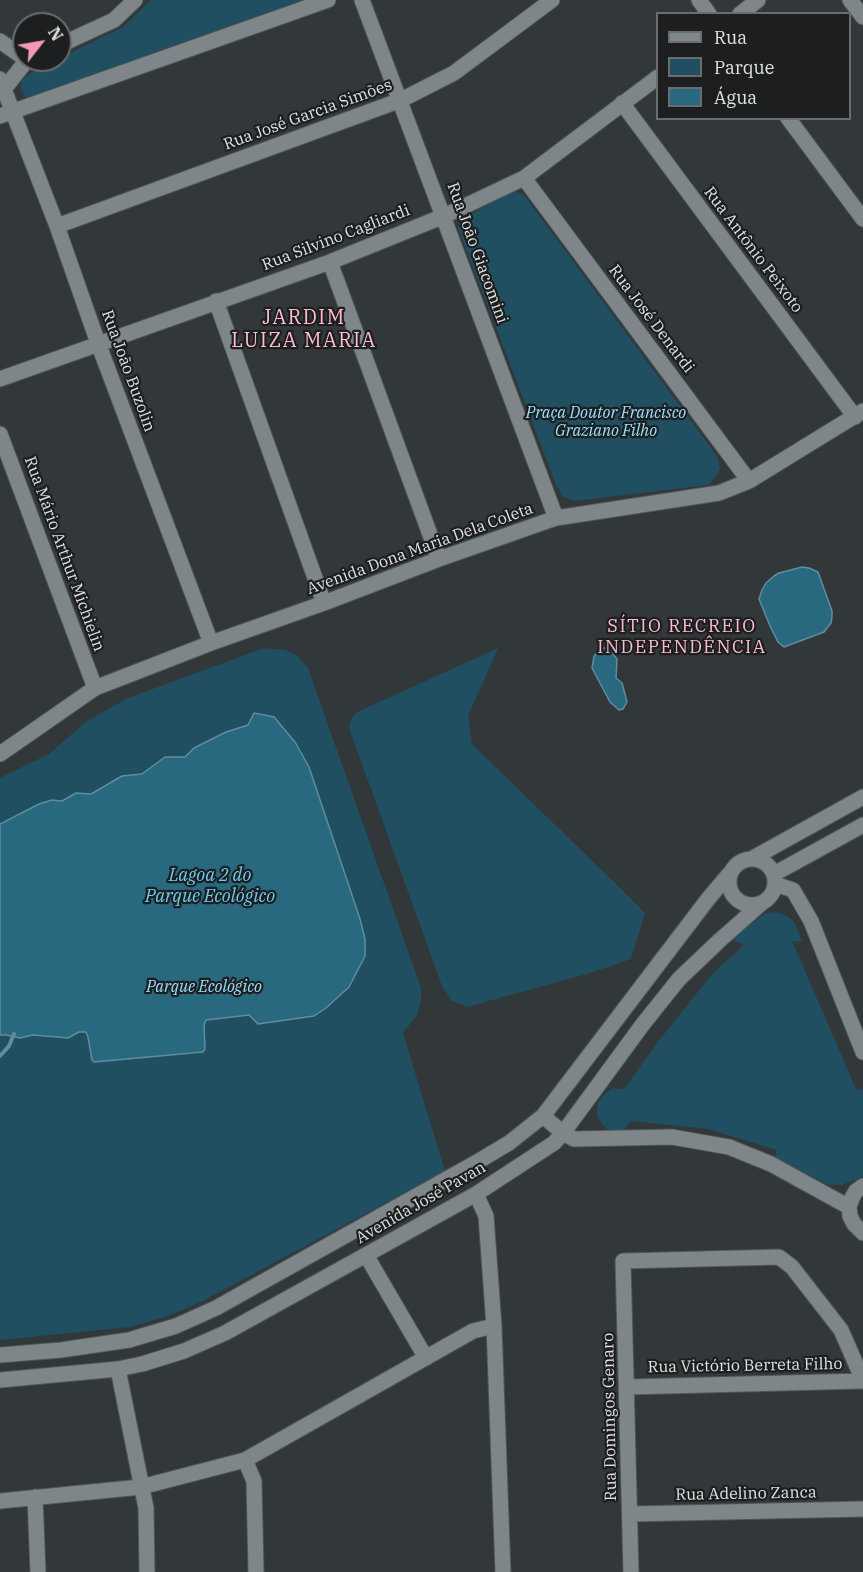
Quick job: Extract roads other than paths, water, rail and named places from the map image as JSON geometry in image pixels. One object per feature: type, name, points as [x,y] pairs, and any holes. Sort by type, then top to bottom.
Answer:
[{"type":"street","points":[[72,39],[114,20],[135,0]]},
{"type":"street","points":[[6,113],[328,0]]},
{"type":"street","name":"Rua João Giacomini","points":[[363,0],[556,518]]},
{"type":"street","name":"Rua José Garcia Simões","points":[[57,226],[401,100],[453,73],[552,0]]},
{"type":"street","points":[[743,12],[758,0]]},
{"type":"street","points":[[850,0],[863,18]]},
{"type":"street","points":[[2,84],[14,72]]},
{"type":"street","name":"Rua Silvino Cagliardi","points":[[0,379],[330,262],[444,216],[524,178],[656,78]]},
{"type":"street","name":"Rua João Buzolin","points":[[2,84],[6,113],[57,226],[98,343],[211,643]]},
{"type":"street","name":"Rua Antônio Peixoto","points":[[622,103],[859,414]]},
{"type":"street","points":[[789,120],[863,219]]},
{"type":"street","name":"Rua José Denardi","points":[[524,178],[748,481]]},
{"type":"street","points":[[330,262],[439,559]]},
{"type":"street","points":[[216,301],[324,603]]},
{"type":"street","name":"Avenida Dona Maria Dela Coleta","points":[[0,754],[95,688],[211,643],[556,518],[719,493],[748,481],[859,414]]},
{"type":"street","name":"Rua Mário Arthur Michielin","points":[[0,434],[95,688]]},
{"type":"street","points":[[863,797],[753,858],[739,862],[730,873],[728,881],[730,889],[740,902],[747,905],[763,902],[773,891],[775,879],[863,825]]},
{"type":"street","points":[[753,858],[766,863],[775,879],[793,890],[811,921],[863,1052]]},
{"type":"street","name":"Avenida José Pavan","points":[[0,1355],[62,1350],[129,1340],[176,1326],[216,1308],[509,1143],[543,1116],[730,873]]},
{"type":"street","name":"Avenida José Pavan","points":[[0,1380],[118,1369],[184,1351],[225,1333],[476,1194],[554,1143],[679,979],[763,902]]},
{"type":"street","points":[[543,1116],[573,1139],[672,1137],[729,1147],[771,1164],[849,1207]]},
{"type":"street","points":[[863,1186],[856,1191],[849,1207],[854,1224],[863,1233]]},
{"type":"street","points":[[476,1194],[486,1216],[494,1326],[503,1572]]},
{"type":"street","points":[[366,1255],[426,1358]]},
{"type":"street","name":"Rua Domingos Genaro","points":[[631,1572],[624,1261],[779,1257],[792,1267],[842,1330],[863,1380]]},
{"type":"street","points":[[0,1501],[141,1487],[245,1460],[473,1331],[494,1326]]},
{"type":"street","points":[[118,1369],[146,1508],[147,1572]]},
{"type":"street","name":"Rua Victório Berreta Filho","points":[[627,1387],[863,1380]]},
{"type":"street","points":[[245,1460],[254,1481],[256,1572]]},
{"type":"street","points":[[35,1497],[38,1572]]},
{"type":"street","name":"Rua Adelino Zanca","points":[[630,1514],[863,1509]]},
{"type":"water","points":[[802,567],[818,572],[832,611],[831,623],[824,632],[784,647],[778,642],[759,599],[766,583],[774,576]]},
{"type":"water","points":[[602,648],[610,650],[617,659],[616,678],[622,683],[627,702],[623,709],[619,710],[610,702],[592,668],[594,656]]},
{"type":"water","name":"Lagoa 2 do Parque Ecológico","points":[[254,713],[274,717],[295,742],[309,767],[365,939],[365,956],[349,987],[314,1016],[258,1024],[249,1015],[206,1020],[203,1052],[94,1062],[86,1032],[79,1032],[68,1038],[33,1035],[20,1038],[0,1035],[0,824],[39,804],[52,800],[62,801],[76,793],[91,794],[122,776],[142,774],[165,757],[185,757],[194,748],[226,732],[248,725]]},
{"type":"waterway","points":[[0,1056],[9,1046],[14,1034]]},
{"type":"district","name":"JARDIM LUIZA MARIA","points":[[304,330]]},
{"type":"district","name":"SÍTIO RECREIO INDEPENDÊNCIA","points":[[682,637]]},
{"type":"park label","name":"Praça Doutor Francisco Graziano Filho","points":[[606,422]]},
{"type":"park label","name":"Parque Ecológico","points":[[204,987]]}]
